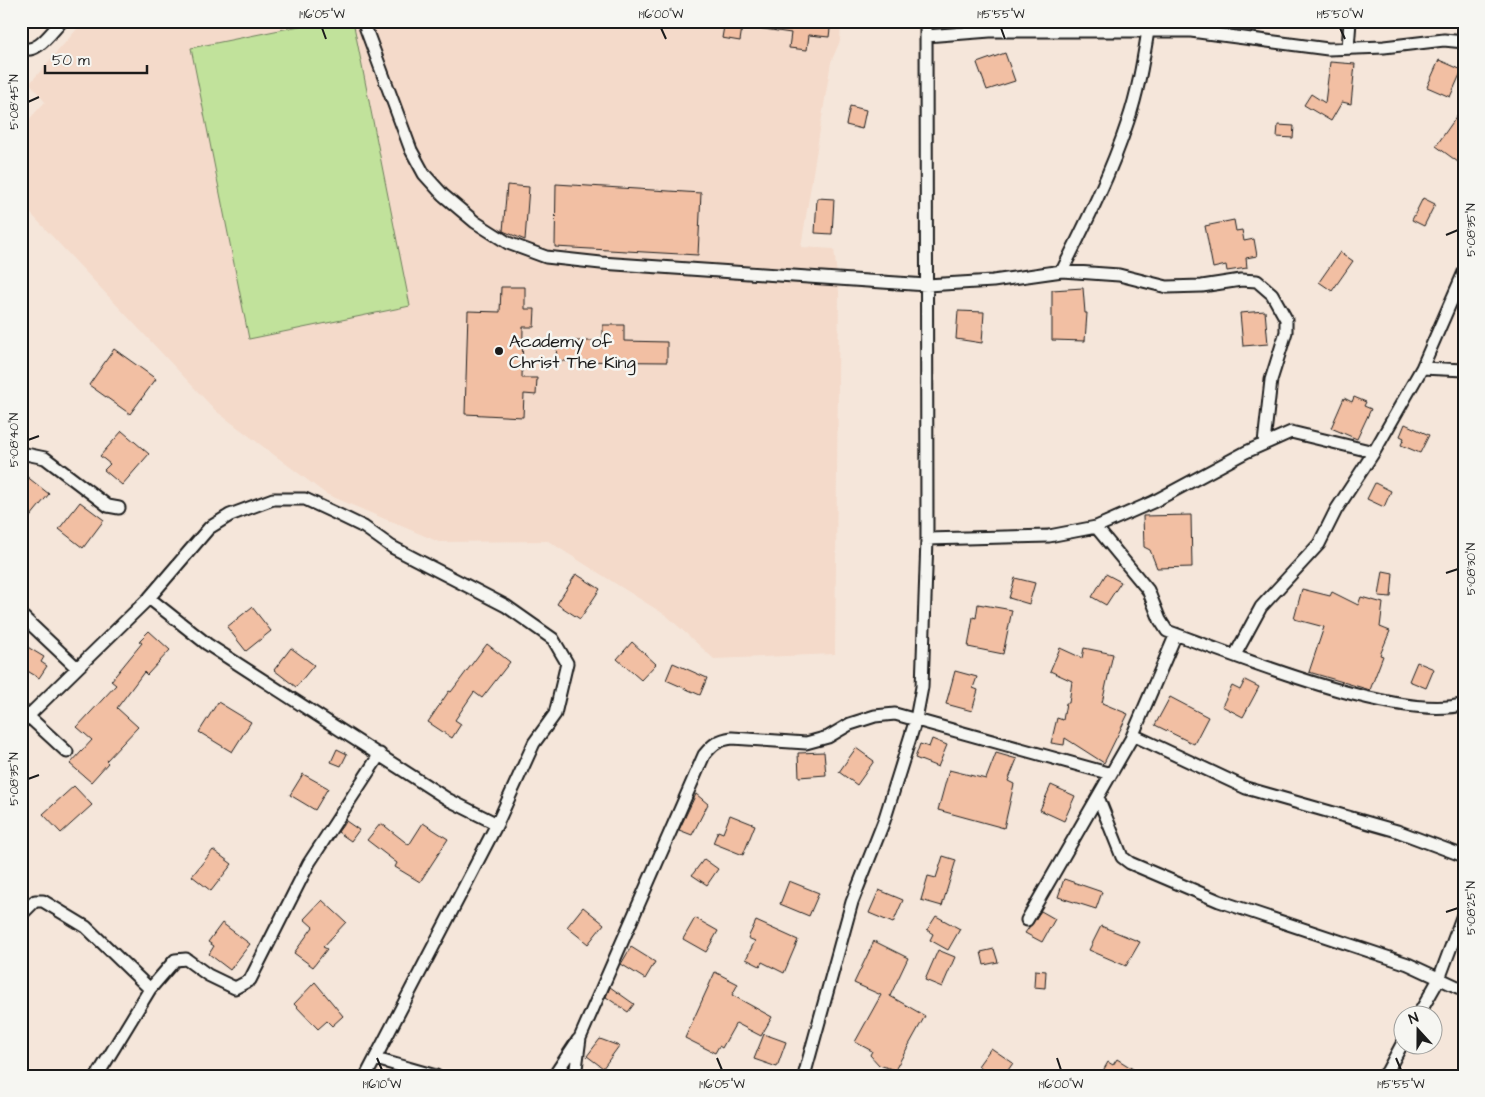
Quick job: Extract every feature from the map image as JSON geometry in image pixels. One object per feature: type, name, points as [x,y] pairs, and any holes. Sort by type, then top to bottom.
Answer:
[{"type":"street","points":[[21,48],[29,50],[36,48],[62,21]]},
{"type":"street","points":[[363,21],[411,150],[424,174],[443,196],[475,222],[508,243],[546,258],[927,284],[993,282],[1062,271],[1119,275],[1144,280],[1157,286],[1202,286],[1252,280],[1272,294],[1283,311],[1286,332],[1271,380],[1264,443]]},
{"type":"street","points":[[804,1076],[852,902],[884,821],[916,719],[922,687],[927,539],[926,21]]},
{"type":"street","points":[[1348,48],[1350,21]]},
{"type":"street","points":[[926,36],[990,31],[1191,31],[1285,45],[1348,48],[1384,47],[1444,40],[1464,42]]},
{"type":"street","points":[[1062,271],[1097,198],[1128,121],[1139,82],[1148,32]]},
{"type":"street","points":[[1236,656],[1261,607],[1318,544],[1336,510],[1374,452],[1422,368],[1464,272]]},
{"type":"street","points":[[1422,368],[1464,370]]},
{"type":"street","points":[[927,539],[1049,536],[1096,527],[1153,502],[1264,443],[1291,432],[1374,452]]},
{"type":"street","points":[[21,453],[45,458],[108,506],[119,508]]},
{"type":"street","points":[[67,752],[25,719],[149,598],[209,528],[230,515],[273,499],[305,499],[364,527],[392,547],[506,606],[553,639],[567,663],[555,714],[534,743],[497,824],[366,1076]]},
{"type":"street","points":[[1096,527],[1148,590],[1160,620],[1167,631],[1293,676],[1394,703],[1455,707],[1464,704]]},
{"type":"street","points":[[149,598],[207,644],[449,800],[497,824]]},
{"type":"street","points":[[21,615],[77,668]]},
{"type":"street","points":[[1027,920],[1133,736],[1176,634]]},
{"type":"street","points":[[554,1076],[580,1038],[669,832],[704,755],[712,744],[722,739],[732,738],[806,743],[817,741],[850,724],[875,716],[894,714],[1111,774]]},
{"type":"street","points":[[1133,736],[1246,788],[1397,831],[1464,856]]},
{"type":"street","points":[[97,1076],[150,989],[175,960],[186,960],[208,975],[235,988],[250,980],[309,864],[380,754]]},
{"type":"street","points":[[1098,797],[1122,857],[1130,863],[1219,901],[1366,948],[1408,964],[1464,990]]},
{"type":"street","points":[[21,915],[35,901],[43,901],[86,927],[150,989]]},
{"type":"street","points":[[1425,1004],[1439,979],[1464,912]]},
{"type":"street","points":[[574,1076],[580,1038]]},
{"type":"street","points":[[1383,1076],[1397,1054]]},
{"type":"street","points":[[376,1059],[436,1076]]},
{"type":"shaded area","name":"Academy of Christ The King","points":[[84,21],[841,21],[840,41],[831,62],[801,247],[834,249],[839,292],[835,654],[714,659],[667,616],[548,541],[439,542],[326,494],[216,411],[21,203],[21,128],[45,102],[30,83]]},
{"type":"green space","points":[[324,21],[353,21],[410,306],[249,339],[191,48]]},
{"type":"building","points":[[725,21],[743,21],[740,41],[722,38]]},
{"type":"building","points":[[758,21],[831,21],[829,37],[809,35],[807,50],[789,48],[791,33],[757,28]]},
{"type":"building","points":[[1005,53],[1015,81],[987,90],[977,63]]},
{"type":"building","points":[[1439,60],[1462,70],[1450,97],[1427,87]]},
{"type":"building","points":[[1330,62],[1355,64],[1351,104],[1342,102],[1331,121],[1304,105],[1311,94],[1325,103]]},
{"type":"building","points":[[850,106],[866,110],[862,129],[846,125]]},
{"type":"building","points":[[1464,106],[1464,154],[1458,162],[1436,146]]},
{"type":"building","points":[[1278,125],[1294,126],[1293,138],[1277,137]]},
{"type":"building","points":[[556,184],[701,193],[698,255],[555,247]]},
{"type":"building","points":[[507,185],[529,187],[525,240],[503,231]]},
{"type":"building","points":[[817,198],[834,199],[832,234],[815,233]]},
{"type":"building","points":[[1423,198],[1435,204],[1424,226],[1412,220]]},
{"type":"building","points":[[1234,220],[1236,231],[1242,230],[1244,241],[1254,239],[1257,256],[1246,258],[1247,268],[1227,271],[1226,265],[1213,268],[1205,226]]},
{"type":"building","points":[[1340,252],[1353,261],[1332,291],[1319,282]]},
{"type":"building","points":[[501,287],[525,287],[525,309],[535,309],[534,327],[523,327],[522,378],[537,378],[536,395],[524,394],[523,417],[465,414],[468,311],[500,312]]},
{"type":"building","points":[[1083,288],[1085,313],[1087,313],[1085,341],[1052,340],[1052,290]]},
{"type":"building","points":[[958,311],[984,312],[982,343],[956,339]]},
{"type":"building","points":[[1265,311],[1268,344],[1243,346],[1240,313]]},
{"type":"building","points":[[603,325],[624,325],[624,341],[667,342],[667,362],[556,361],[557,341],[603,341]]},
{"type":"building","points":[[114,349],[156,379],[130,414],[89,385]]},
{"type":"building","points":[[1354,397],[1366,402],[1364,406],[1371,409],[1357,439],[1331,428],[1344,398],[1352,402]]},
{"type":"building","points":[[1405,424],[1429,435],[1420,453],[1401,445],[1404,438],[1400,436]]},
{"type":"building","points":[[122,431],[149,454],[122,485],[104,470],[110,464],[100,456]]},
{"type":"building","points":[[21,472],[49,494],[21,528]]},
{"type":"building","points":[[1375,483],[1391,491],[1384,507],[1367,499]]},
{"type":"building","points":[[80,502],[104,520],[83,548],[59,529]]},
{"type":"building","points":[[1191,515],[1192,567],[1157,568],[1150,550],[1144,547],[1143,516]]},
{"type":"building","points":[[1383,571],[1393,573],[1391,597],[1379,596]]},
{"type":"building","points":[[576,574],[600,589],[580,619],[557,604]]},
{"type":"building","points":[[1106,574],[1121,582],[1106,605],[1092,597]]},
{"type":"building","points":[[1015,578],[1035,583],[1029,604],[1009,598]]},
{"type":"building","points":[[1302,589],[1330,596],[1332,592],[1358,605],[1361,597],[1383,603],[1380,627],[1390,631],[1380,655],[1383,656],[1370,690],[1309,672],[1324,627],[1294,619]]},
{"type":"building","points":[[978,604],[1012,610],[1003,654],[968,647],[973,617],[976,618]]},
{"type":"building","points":[[252,607],[271,631],[246,651],[227,627]]},
{"type":"building","points":[[149,631],[170,650],[147,675],[144,672],[117,708],[138,727],[106,761],[108,763],[91,782],[70,764],[92,740],[77,727],[116,685],[111,681],[142,643],[139,641]]},
{"type":"building","points":[[632,642],[656,664],[641,680],[617,659]]},
{"type":"building","points":[[21,643],[44,657],[41,662],[47,666],[39,678],[21,667]]},
{"type":"building","points":[[487,644],[510,662],[482,698],[474,692],[455,720],[461,724],[452,738],[428,722],[449,691],[451,692]]},
{"type":"building","points":[[291,648],[314,665],[296,687],[274,670]]},
{"type":"building","points":[[1060,648],[1082,658],[1084,648],[1113,654],[1102,703],[1128,714],[1104,763],[1065,738],[1064,745],[1051,743],[1057,718],[1063,720],[1066,703],[1069,703],[1072,681],[1050,671]]},
{"type":"building","points":[[1417,662],[1434,669],[1426,688],[1409,681]]},
{"type":"building","points":[[673,663],[707,678],[700,695],[666,680]]},
{"type":"building","points":[[955,671],[977,677],[973,688],[978,690],[972,711],[946,704]]},
{"type":"building","points":[[1245,680],[1259,687],[1243,717],[1222,706],[1232,686],[1240,690]]},
{"type":"building","points":[[1170,697],[1208,717],[1194,744],[1155,725]]},
{"type":"building","points":[[218,702],[251,722],[232,752],[199,732]]},
{"type":"building","points":[[932,739],[947,745],[938,767],[915,758],[920,744],[929,747]]},
{"type":"building","points":[[856,748],[874,761],[857,785],[839,772]]},
{"type":"building","points":[[337,749],[347,754],[341,766],[331,762]]},
{"type":"building","points":[[824,752],[826,775],[799,777],[798,753]]},
{"type":"building","points":[[996,753],[1017,759],[1008,781],[1014,784],[1004,828],[938,810],[949,770],[986,779]]},
{"type":"building","points":[[303,774],[328,788],[315,810],[290,795]]},
{"type":"building","points":[[1051,785],[1075,796],[1064,821],[1040,810]]},
{"type":"building","points":[[74,786],[92,805],[61,833],[43,814]]},
{"type":"building","points":[[696,794],[708,804],[692,835],[679,830]]},
{"type":"building","points":[[730,815],[755,825],[743,855],[713,843],[718,831],[723,833]]},
{"type":"building","points":[[346,821],[359,830],[351,841],[338,832]]},
{"type":"building","points":[[381,823],[409,845],[423,823],[448,839],[420,882],[395,867],[397,863],[367,840]]},
{"type":"building","points":[[213,850],[232,864],[211,891],[192,876]]},
{"type":"building","points":[[943,856],[956,860],[942,906],[921,900],[928,876],[936,878]]},
{"type":"building","points":[[704,859],[718,869],[707,885],[692,875]]},
{"type":"building","points":[[1064,879],[1102,892],[1096,909],[1058,897]]},
{"type":"building","points":[[789,881],[819,893],[809,916],[780,904]]},
{"type":"building","points":[[879,890],[903,900],[893,923],[869,913]]},
{"type":"building","points":[[322,900],[346,922],[323,947],[327,949],[313,967],[294,953],[313,927],[304,919]]},
{"type":"building","points":[[583,907],[604,924],[588,944],[567,927]]},
{"type":"building","points":[[1041,911],[1055,919],[1042,942],[1025,933]]},
{"type":"building","points":[[936,916],[960,929],[948,950],[930,940],[933,934],[927,930]]},
{"type":"building","points":[[695,918],[718,931],[706,952],[683,939]]},
{"type":"building","points":[[756,921],[798,940],[784,973],[762,962],[760,966],[746,959],[755,941],[748,938]]},
{"type":"building","points":[[222,923],[250,944],[230,970],[209,954],[214,946],[208,942]]},
{"type":"building","points":[[1101,926],[1140,942],[1126,966],[1089,950]]},
{"type":"building","points":[[874,941],[908,958],[890,996],[925,1016],[895,1070],[879,1065],[870,1055],[872,1051],[855,1042],[881,995],[854,983]]},
{"type":"building","points":[[631,947],[655,962],[645,979],[621,964]]},
{"type":"building","points":[[994,949],[998,962],[984,965],[981,952]]},
{"type":"building","points":[[938,950],[955,957],[942,987],[925,980]]},
{"type":"building","points":[[1035,970],[1046,971],[1045,988],[1034,987]]},
{"type":"building","points":[[715,972],[738,984],[732,995],[772,1017],[761,1036],[736,1023],[722,1048],[719,1046],[715,1053],[685,1038]]},
{"type":"building","points":[[315,982],[343,1016],[332,1026],[327,1021],[318,1029],[294,1004]]},
{"type":"building","points":[[610,987],[634,1004],[628,1012],[606,997]]},
{"type":"building","points":[[764,1034],[786,1042],[777,1067],[754,1059]]},
{"type":"building","points":[[600,1039],[619,1046],[603,1068],[587,1056]]},
{"type":"building","points":[[991,1048],[1013,1063],[1004,1076],[991,1076],[978,1066]]},
{"type":"building","points":[[1117,1059],[1144,1076],[1100,1076],[1108,1062],[1113,1065]]},
{"type":"place","name":"Academy of Christ The King","points":[[499,351]]}]
